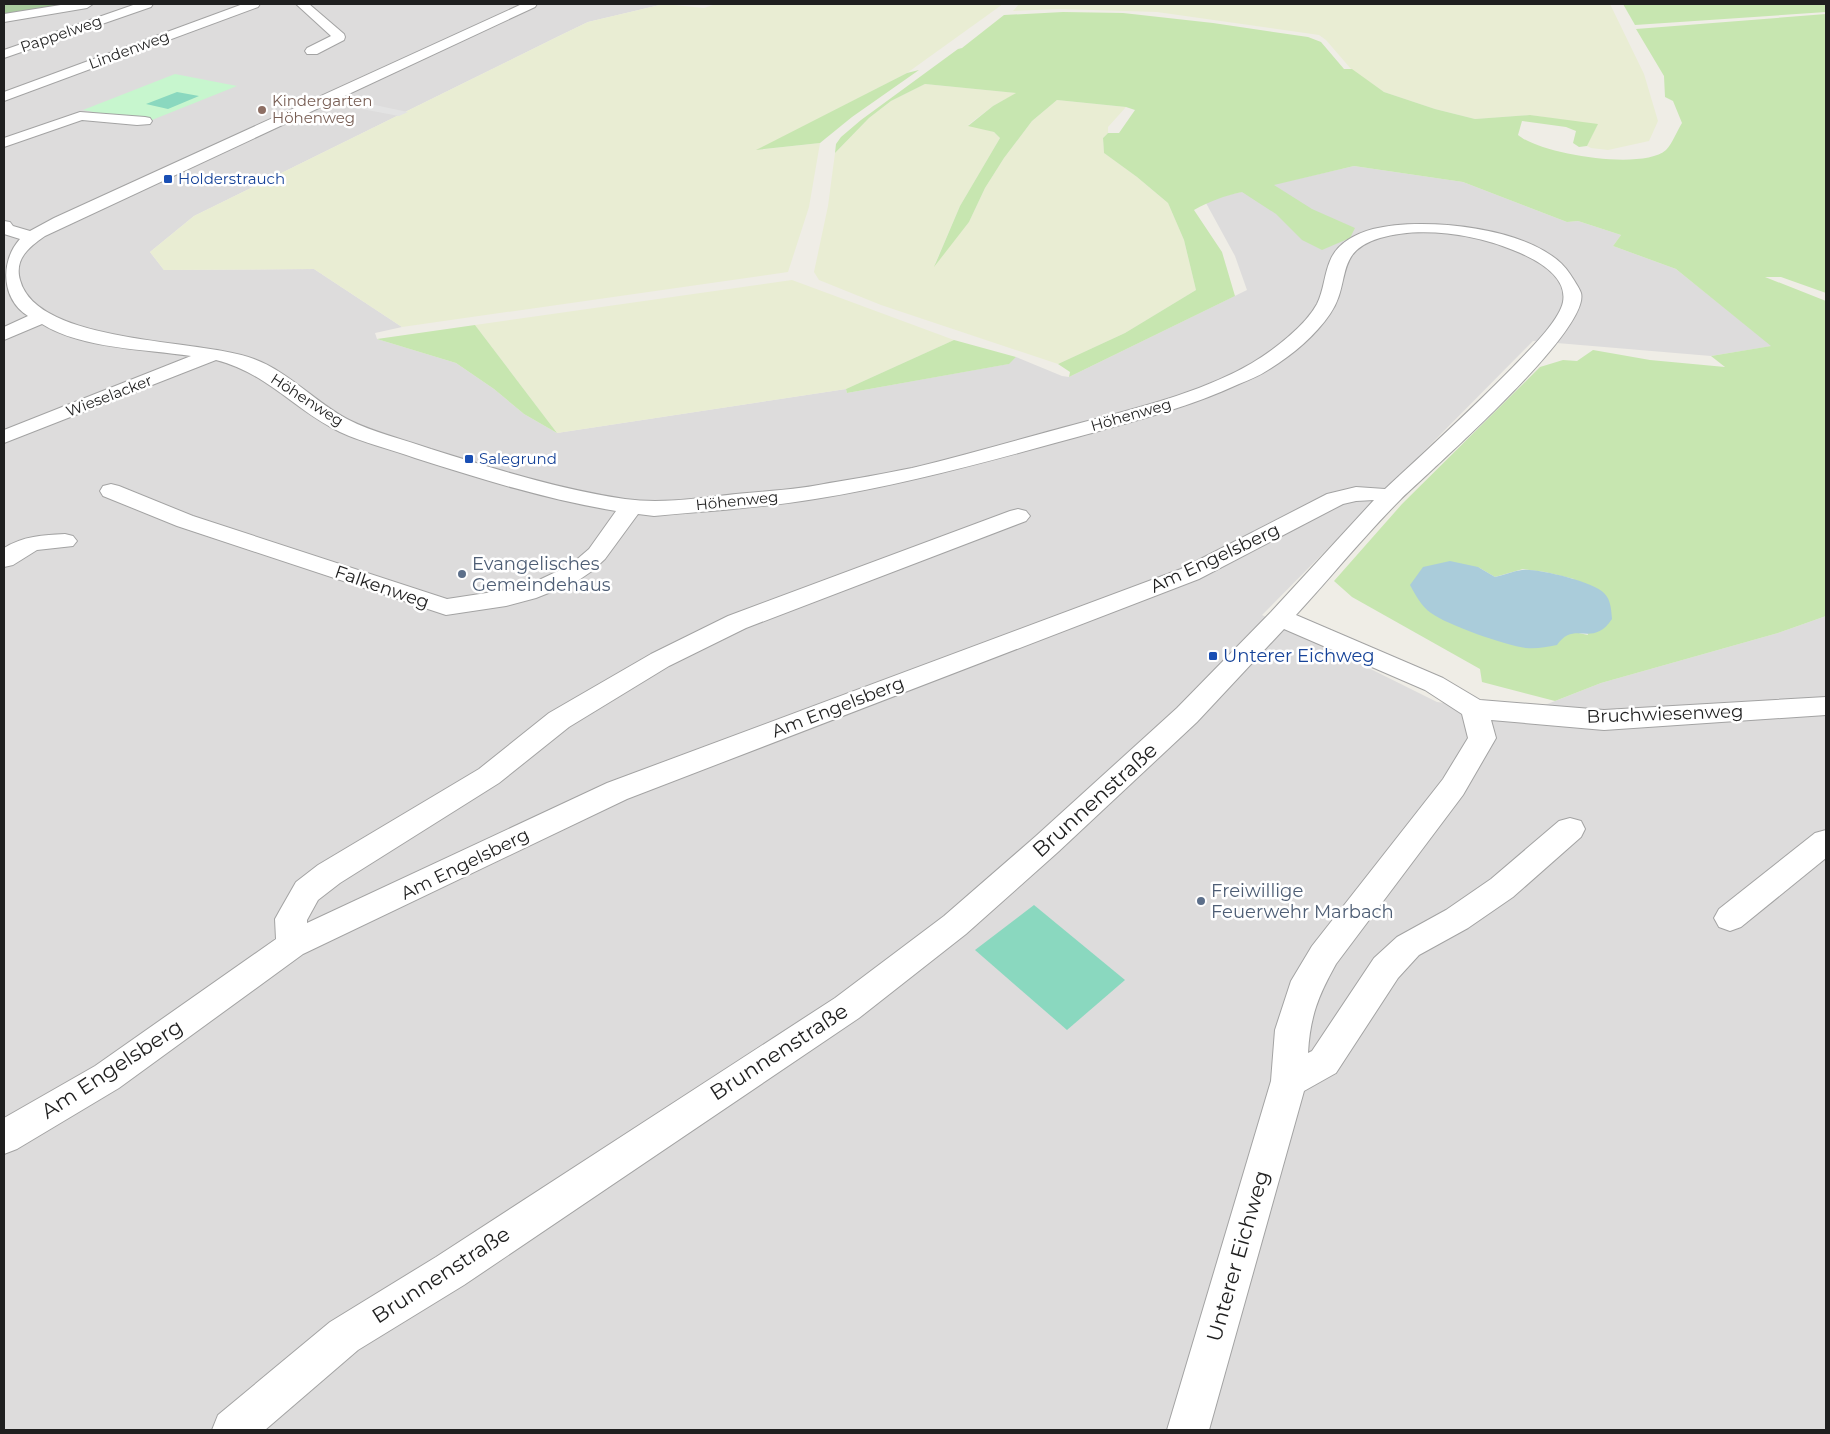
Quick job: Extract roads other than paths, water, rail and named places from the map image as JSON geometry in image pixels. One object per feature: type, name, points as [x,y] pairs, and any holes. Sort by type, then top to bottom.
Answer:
[{"type":"street","points":[[4,18],[87,4]]},
{"type":"street","name":"Pappelweg","points":[[4,54],[147,4]]},
{"type":"street","name":"Lindenweg","points":[[4,97],[254,4]]},
{"type":"street","points":[[302,4],[339,37],[312,51]]},
{"type":"street","name":"Höhenweg","points":[[531,4],[87,209],[33,237],[6,255],[5,264],[8,280],[14,291],[27,305],[42,317],[64,328],[77,332],[213,354],[242,361],[339,423],[369,435],[486,474],[531,486],[631,507],[654,509],[814,493],[890,479],[940,468],[1141,413],[1204,393],[1260,367],[1304,333],[1323,311],[1334,288],[1338,262],[1344,253],[1353,243],[1375,234],[1410,228],[1451,230],[1506,241],[1542,256],[1556,266],[1572,291],[1572,304],[1559,326],[1541,349],[1476,417],[1390,497],[1280,618]]},
{"type":"street","points":[[4,143],[80,116],[93,115],[128,122],[145,121]]},
{"type":"street","points":[[4,226],[7,230],[33,237]]},
{"type":"street","points":[[4,334],[42,317]]},
{"type":"street","name":"Wieselacker","points":[[4,437],[213,354]]},
{"type":"street","name":"Falkenweg","points":[[111,491],[185,521],[446,607],[503,599],[568,576],[596,555],[631,507]]},
{"type":"street","name":"Am Engelsberg","points":[[4,1137],[107,1077],[292,946],[617,791],[1190,574],[1335,499],[1352,493],[1368,492],[1390,497]]},
{"type":"street","points":[[292,946],[291,918],[307,891],[329,874],[489,776],[560,720],[652,665],[737,622],[1018,516]]},
{"type":"street","points":[[4,560],[18,547],[65,541]]},
{"type":"street","points":[[1280,618],[1434,684],[1474,709]]},
{"type":"street","name":"Brunnenstraße","points":[[233,1430],[344,1336],[450,1271],[847,1008],[955,925],[1047,844],[1187,715],[1280,618]]},
{"type":"street","name":"Bruchwiesenweg","points":[[1474,709],[1604,720],[1826,706]]},
{"type":"street","name":"Unterer Eichweg","points":[[1188,1430],[1289,1081],[1292,1030],[1303,991],[1324,955],[1453,787],[1482,738],[1474,709]]},
{"type":"street","points":[[1289,1081],[1324,1062],[1386,968],[1408,946],[1456,919],[1502,888],[1570,829]]},
{"type":"street","points":[[1730,918],[1826,841]]},
{"type":"water","points":[[1450,561],[1478,567],[1495,577],[1529,570],[1552,573],[1578,580],[1604,593],[1611,608],[1612,619],[1605,628],[1598,632],[1570,634],[1557,645],[1541,648],[1526,648],[1477,634],[1431,613],[1421,603],[1410,585],[1423,567]]},
{"type":"place","name":"Kindergarten Höhenweg","points":[[262,110]]},
{"type":"place","name":"Holderstrauch","points":[[168,179]]},
{"type":"place","name":"Salegrund","points":[[469,459]]},
{"type":"place","name":"Evangelisches Gemeindehaus","points":[[462,574]]},
{"type":"place","name":"Unterer Eichweg","points":[[1213,656]]},
{"type":"place","name":"Freiwillige Feuerwehr Marbach","points":[[1201,901]]}]
